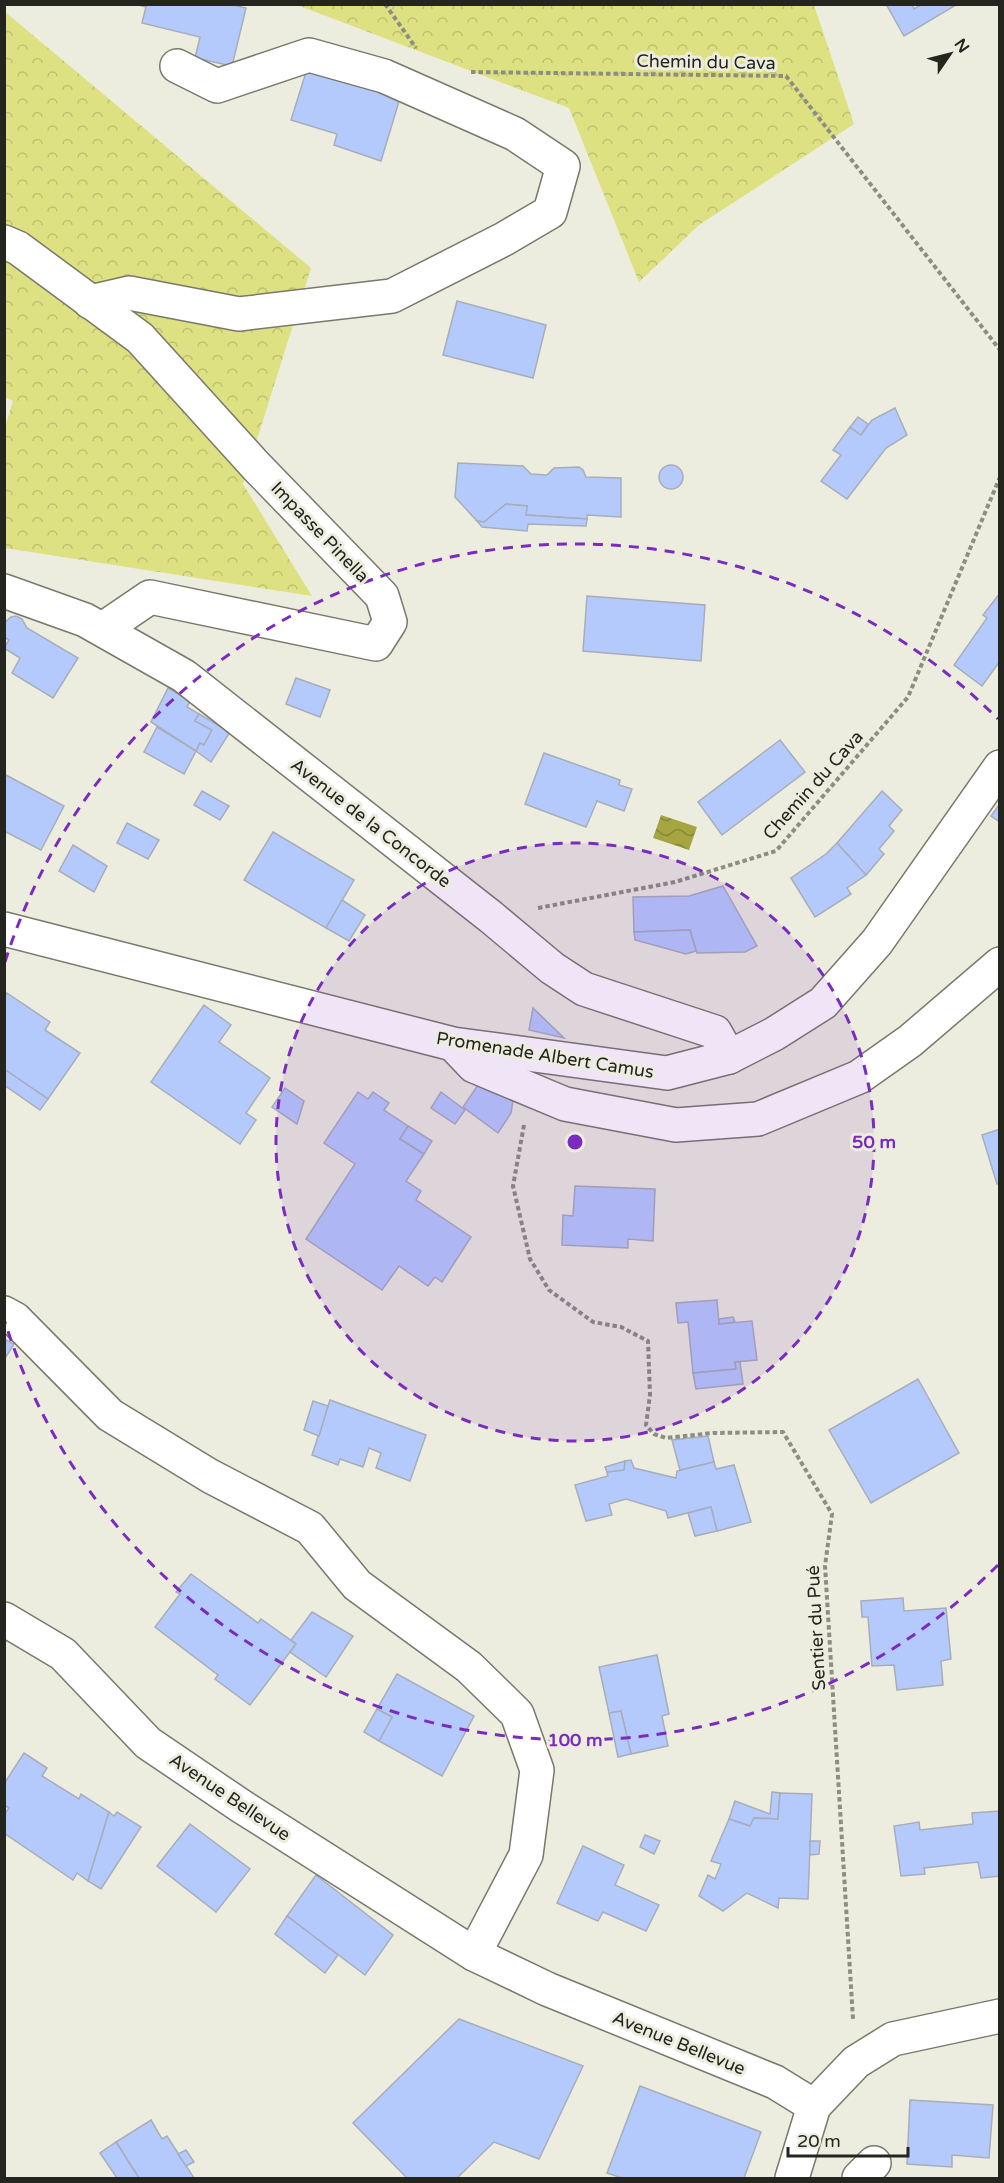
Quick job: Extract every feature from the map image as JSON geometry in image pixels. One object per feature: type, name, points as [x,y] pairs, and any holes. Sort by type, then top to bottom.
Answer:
[{"type":"street","points":[[90,302],[129,293],[239,314],[392,296],[504,239],[550,212],[563,166],[514,134],[384,76],[309,55],[217,86],[177,66]]},
{"type":"street","name":"Impasse Pinella","points":[[4,242],[18,248],[140,338],[256,466],[382,596],[390,622],[376,644],[150,597],[103,629]]},
{"type":"street","name":"Avenue de la Concorde","points":[[4,591],[85,620],[184,676],[491,917],[552,968],[584,989],[715,1032],[729,1057]]},
{"type":"street","name":"Promenade Albert Camus","points":[[4,929],[453,1044],[667,1073],[729,1057],[774,1034],[823,1003],[877,942],[999,767]]},
{"type":"street","points":[[453,1044],[474,1066],[565,1104],[676,1125],[758,1119],[859,1077],[910,1041],[999,964]]},
{"type":"street","points":[[4,1313],[15,1319],[110,1415],[210,1476],[310,1528],[357,1585],[469,1667],[517,1714],[537,1770],[526,1855],[474,1954]]},
{"type":"street","name":"Avenue Bellevue","points":[[4,1619],[63,1653],[148,1743],[241,1806],[474,1954],[546,1989],[775,2082],[814,2106]]},
{"type":"street","points":[[792,2178],[814,2106],[856,2062],[893,2039],[999,2016]]},
{"type":"path","points":[[385,4],[419,53]]},
{"type":"path","name":"Chemin du Cava","points":[[468,72],[786,76],[999,350]]},
{"type":"path","name":"Chemin du Cava","points":[[491,917],[675,882],[776,851],[908,697],[999,477]]},
{"type":"path","name":"Sentier du Pué","points":[[530,1089],[513,1186],[530,1259],[549,1290],[593,1322],[621,1327],[648,1341],[650,1395],[646,1425],[654,1434],[666,1438],[713,1433],[783,1432],[832,1514],[825,1566],[856,2062]]},
{"type":"green space","points":[[297,5],[814,5],[854,124],[699,225],[639,282],[569,108]]},
{"type":"green space","points":[[4,11],[311,268],[243,484],[312,596],[5,548],[5,427],[13,401],[4,397]]},
{"type":"water","points":[[661,815],[697,827],[689,850],[653,838]]},
{"type":"building","points":[[135,4],[229,4],[246,8],[232,66],[195,58],[200,37],[142,23],[146,7]]},
{"type":"building","points":[[886,4],[912,4],[914,9],[922,4],[956,5],[904,36]]},
{"type":"building","points":[[307,69],[400,98],[381,161],[334,145],[337,134],[291,120]]},
{"type":"building","points":[[457,301],[546,325],[533,378],[443,355]]},
{"type":"building","points":[[895,408],[907,435],[886,448],[847,499],[821,481],[841,455],[833,450],[850,427],[861,435],[872,420]]},
{"type":"building","points":[[858,417],[868,424],[861,435],[850,427]]},
{"type":"building","points":[[458,463],[523,466],[531,474],[547,475],[554,468],[579,467],[586,477],[621,478],[621,517],[587,515],[587,519],[526,515],[527,506],[506,504],[484,522],[477,521],[455,497]]},
{"type":"building","points":[[671,465],[680,468],[683,477],[680,486],[671,489],[662,486],[659,477],[662,468]]},
{"type":"building","points":[[506,504],[527,506],[526,515],[587,519],[586,526],[528,524],[527,531],[482,527],[477,521],[484,522]]},
{"type":"building","points":[[1000,593],[1000,661],[982,686],[954,665],[987,618],[983,615]]},
{"type":"building","points":[[587,596],[705,605],[701,661],[583,651]]},
{"type":"building","points":[[16,616],[22,619],[27,628],[78,658],[53,698],[12,673],[20,658],[4,648],[9,640],[4,637],[4,623]]},
{"type":"building","points":[[296,678],[330,690],[320,717],[286,704]]},
{"type":"building","points":[[168,688],[190,701],[187,707],[199,714],[195,721],[212,730],[204,745],[200,743],[196,751],[151,722]]},
{"type":"building","points":[[199,714],[230,732],[211,762],[196,751],[200,743],[204,745],[212,730],[195,721]]},
{"type":"building","points":[[157,727],[196,751],[184,774],[144,752]]},
{"type":"building","points":[[780,740],[805,772],[722,835],[698,802]]},
{"type":"building","points":[[544,753],[620,780],[619,785],[632,789],[624,811],[597,801],[586,827],[525,804]]},
{"type":"building","points":[[4,774],[64,806],[41,850],[4,831]]},
{"type":"building","points":[[202,791],[229,806],[220,820],[194,805]]},
{"type":"building","points":[[882,791],[902,810],[889,826],[894,831],[879,849],[884,854],[866,875],[837,843]]},
{"type":"building","points":[[1000,806],[1000,822],[991,816]]},
{"type":"building","points":[[127,823],[159,840],[148,859],[117,843]]},
{"type":"building","points":[[273,832],[354,880],[326,928],[244,880]]},
{"type":"building","points":[[837,843],[866,875],[847,888],[851,894],[815,917],[791,878],[826,854]]},
{"type":"building","points":[[73,845],[107,866],[94,892],[59,871]]},
{"type":"building","points":[[723,886],[757,946],[745,952],[697,953],[690,930],[634,932],[633,897],[689,896]]},
{"type":"building","points":[[342,900],[365,915],[349,941],[326,928]]},
{"type":"building","points":[[690,930],[696,951],[686,954],[635,940],[634,932]]},
{"type":"building","points":[[7,993],[50,1022],[45,1030],[80,1053],[48,1099],[4,1069],[4,997]]},
{"type":"building","points":[[204,1005],[231,1025],[219,1042],[270,1078],[246,1113],[256,1120],[240,1144],[151,1082]]},
{"type":"building","points":[[533,1008],[564,1038],[529,1030]]},
{"type":"building","points":[[4,1069],[48,1099],[40,1110],[4,1085]]},
{"type":"building","points":[[482,1079],[513,1100],[511,1113],[498,1133],[463,1107]]},
{"type":"building","points":[[285,1088],[304,1101],[297,1124],[272,1107]]},
{"type":"building","points":[[358,1092],[368,1099],[373,1092],[389,1103],[384,1110],[408,1126],[400,1139],[424,1154],[406,1181],[421,1191],[416,1200],[471,1237],[442,1282],[435,1277],[428,1286],[399,1266],[382,1290],[306,1239],[355,1164],[324,1143]]},
{"type":"building","points":[[441,1092],[465,1110],[455,1124],[431,1108]]},
{"type":"building","points":[[408,1126],[432,1141],[424,1154],[400,1139]]},
{"type":"building","points":[[1000,1129],[1000,1183],[997,1184],[982,1135]]},
{"type":"building","points":[[575,1186],[655,1189],[653,1241],[628,1239],[628,1248],[562,1245],[563,1215],[573,1216]]},
{"type":"building","points":[[717,1300],[719,1324],[752,1321],[757,1360],[735,1362],[736,1369],[693,1373],[688,1322],[678,1323],[676,1303]]},
{"type":"building","points":[[733,1317],[735,1322],[719,1324],[719,1319]]},
{"type":"building","points":[[4,1339],[14,1344],[4,1360]]},
{"type":"building","points":[[735,1362],[740,1362],[743,1384],[696,1389],[693,1373],[736,1369]]},
{"type":"building","points":[[918,1379],[959,1453],[871,1503],[829,1430]]},
{"type":"building","points":[[330,1400],[426,1435],[410,1481],[376,1468],[381,1453],[369,1448],[363,1467],[340,1459],[338,1465],[312,1455]]},
{"type":"building","points":[[313,1401],[328,1406],[319,1436],[304,1430]]},
{"type":"building","points":[[708,1436],[714,1462],[680,1470],[672,1440]]},
{"type":"building","points":[[631,1460],[634,1468],[676,1478],[677,1471],[714,1462],[716,1469],[734,1465],[751,1522],[717,1531],[711,1507],[668,1518],[666,1511],[626,1499],[609,1504],[612,1515],[586,1521],[575,1485],[608,1476],[607,1472],[624,1470],[625,1461]]},
{"type":"building","points":[[625,1461],[624,1470],[607,1472],[605,1467]]},
{"type":"building","points":[[711,1507],[717,1531],[695,1536],[688,1513]]},
{"type":"building","points":[[191,1574],[258,1623],[261,1619],[296,1644],[250,1705],[215,1679],[218,1675],[155,1627],[180,1594],[176,1592]]},
{"type":"building","points":[[903,1598],[904,1611],[946,1608],[951,1659],[941,1661],[943,1685],[897,1690],[894,1665],[872,1666],[868,1617],[862,1617],[861,1601]]},
{"type":"building","points":[[312,1612],[353,1636],[326,1677],[290,1652],[296,1644],[291,1640]]},
{"type":"building","points":[[657,1655],[669,1714],[662,1716],[668,1746],[631,1754],[621,1711],[609,1713],[599,1667]]},
{"type":"building","points":[[397,1674],[474,1716],[442,1776],[379,1741],[392,1717],[377,1709]]},
{"type":"building","points":[[377,1709],[392,1717],[379,1741],[364,1732]]},
{"type":"building","points":[[621,1711],[631,1754],[618,1757],[609,1713]]},
{"type":"building","points":[[24,1753],[47,1768],[42,1776],[79,1799],[81,1794],[109,1812],[88,1881],[77,1873],[73,1880],[4,1833],[4,1815],[9,1808],[4,1805],[4,1784]]},
{"type":"building","points":[[772,1792],[780,1793],[778,1819],[754,1818],[750,1826],[729,1819],[735,1801],[770,1814]]},
{"type":"building","points":[[780,1793],[812,1794],[808,1899],[779,1898],[778,1908],[747,1893],[723,1911],[699,1896],[708,1875],[715,1879],[721,1864],[711,1861],[729,1819],[750,1826],[754,1818],[778,1819]]},
{"type":"building","points":[[1000,1811],[1000,1876],[981,1878],[978,1862],[924,1868],[925,1874],[901,1876],[894,1826],[919,1822],[920,1830],[973,1824],[972,1813]]},
{"type":"building","points":[[109,1812],[114,1816],[117,1812],[141,1827],[101,1889],[88,1881]]},
{"type":"building","points":[[190,1824],[250,1869],[216,1912],[157,1866]]},
{"type":"building","points":[[645,1835],[660,1841],[654,1854],[640,1847]]},
{"type":"building","points":[[810,1841],[820,1841],[819,1854],[810,1855]]},
{"type":"building","points":[[583,1846],[624,1865],[615,1885],[659,1905],[646,1931],[603,1912],[598,1921],[557,1903]]},
{"type":"building","points":[[316,1875],[393,1935],[365,1975],[287,1916]]},
{"type":"building","points":[[287,1916],[338,1955],[325,1973],[275,1934]]},
{"type":"building","points":[[459,2019],[583,2066],[539,2159],[494,2142],[457,2178],[407,2178],[353,2123]]},
{"type":"building","points":[[640,2086],[761,2132],[744,2178],[622,2178],[607,2173]]},
{"type":"building","points":[[910,2100],[993,2105],[989,2158],[952,2155],[952,2167],[907,2164]]},
{"type":"building","points":[[151,2120],[162,2139],[167,2136],[194,2178],[139,2178],[116,2142]]},
{"type":"building","points":[[116,2142],[139,2178],[117,2178],[100,2153]]},
{"type":"building","points":[[186,2150],[194,2162],[186,2166],[178,2154]]}]
